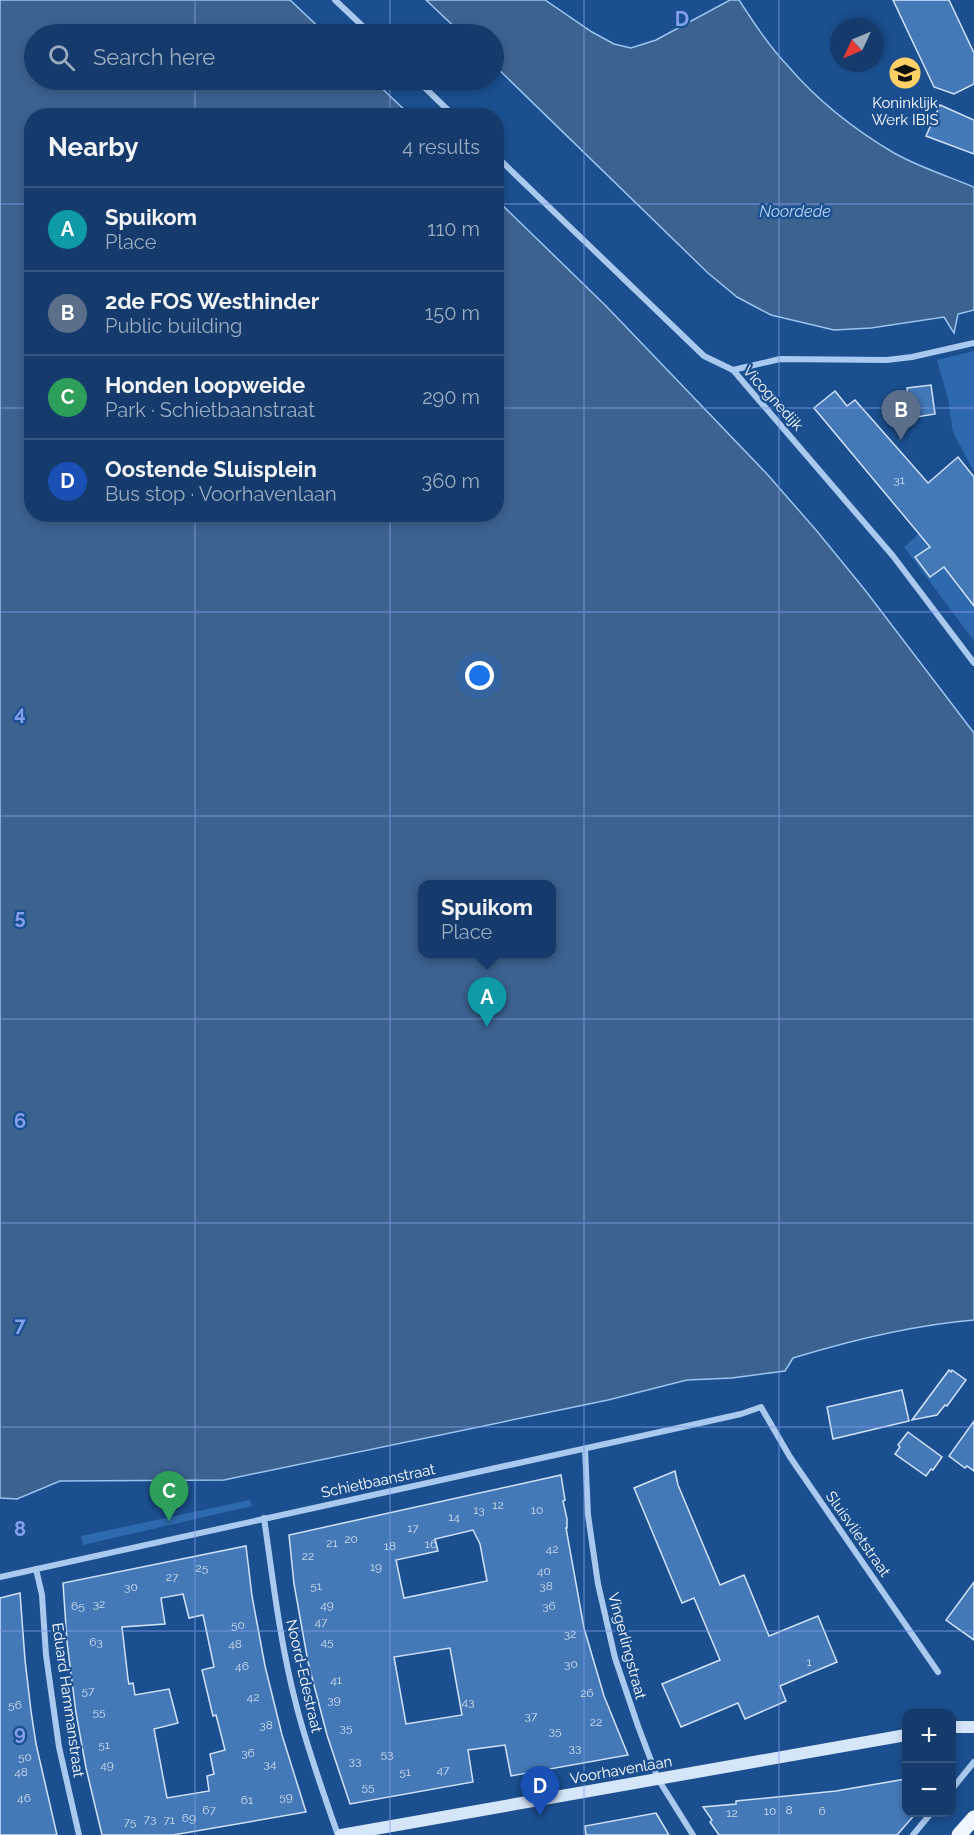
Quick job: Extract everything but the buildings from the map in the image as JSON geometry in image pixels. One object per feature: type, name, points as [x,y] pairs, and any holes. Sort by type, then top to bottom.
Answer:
[{"type":"main road","points":[[959,1835],[974,1818]]},
{"type":"street","points":[[335,0],[360,24]]},
{"type":"street","points":[[427,90],[446,108]]},
{"type":"street","name":"Vicognedijk","points":[[504,164],[704,356],[733,370],[886,548],[974,663]]},
{"type":"street","points":[[733,370],[780,359],[887,360],[912,357],[974,343]]},
{"type":"street","name":"Schietbaanstraat","points":[[0,1577],[585,1449],[741,1414],[761,1407]]},
{"type":"street","name":"Sluisvlietstraat","points":[[761,1407],[790,1457],[938,1672]]},
{"type":"street","name":"Vingerlingstraat","points":[[585,1449],[588,1515],[598,1584],[615,1658],[658,1779],[693,1835]]},
{"type":"street","name":"Noord-Edestraat","points":[[264,1518],[280,1632],[296,1704],[339,1835]]},
{"type":"street","name":"Eduard Hammanstraat","points":[[36,1569],[42,1595],[46,1655],[59,1747],[79,1835]]},
{"type":"street","points":[[956,1727],[974,1727]]},
{"type":"street","name":"Voorhavenlaan","points":[[339,1835],[902,1736]]},
{"type":"street","points":[[956,1783],[974,1762]]},
{"type":"street","points":[[913,1835],[928,1817]]},
{"type":"shaded area","points":[[974,351],[974,472],[953,432],[948,399],[937,360]]},
{"type":"shaded area","points":[[974,486],[974,641],[904,547]]},
{"type":"shaded area","points":[[250,1500],[252,1506],[83,1545],[81,1536]]},
{"type":"water","points":[[0,0],[290,0],[315,24],[24,24],[24,90],[384,90],[403,108],[24,108],[24,522],[504,522],[504,207],[606,306],[767,474],[865,590],[974,733],[974,1320],[905,1329],[838,1345],[793,1358],[785,1371],[732,1378],[687,1380],[608,1400],[224,1480],[60,1481],[17,1499],[0,1498]]},
{"type":"water","name":"Noordede","points":[[426,0],[545,0],[592,32],[614,44],[631,48],[656,40],[730,0],[739,0],[762,34],[799,79],[837,114],[894,153],[974,187],[974,310],[958,314],[954,333],[944,317],[871,328],[834,330],[771,315],[737,297],[708,273],[504,75],[504,24],[451,24]]},
{"type":"place","name":"Koninklijk Werk IBIS","points":[[905,73]]},
{"type":"place","name":"2de FOS Westhinder","points":[[901,440]]},
{"type":"place","name":"Spuikom","points":[[487,1027]]},
{"type":"place","name":"Honden loopweide","points":[[169,1521]]},
{"type":"place","name":"Oostende Sluisplein","points":[[540,1816]]}]
